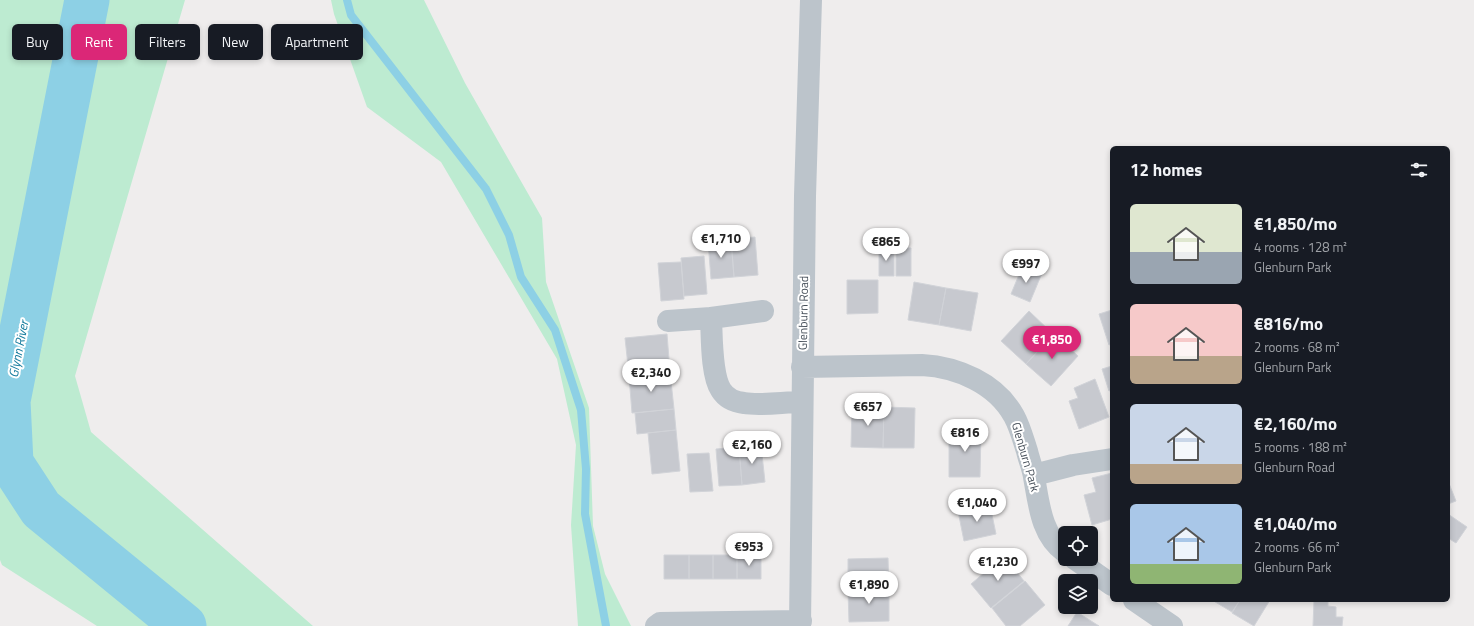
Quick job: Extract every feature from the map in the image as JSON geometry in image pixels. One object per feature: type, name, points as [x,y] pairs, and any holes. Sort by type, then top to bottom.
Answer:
[{"type":"street","name":"Glenburn Road","points":[[800,624],[805,196],[811,0]]},
{"type":"street","points":[[668,321],[711,318],[763,311]]},
{"type":"street","points":[[711,318],[716,377],[720,388],[724,393],[733,400],[744,403],[802,402]]},
{"type":"street","name":"Glenburn Park","points":[[802,368],[922,365],[938,366],[973,378],[987,386],[1005,402],[1020,429],[1034,474],[1041,515],[1048,533],[1058,545]]},
{"type":"street","points":[[1034,474],[1073,465],[1110,459]]},
{"type":"street","points":[[1085,566],[1110,584]]},
{"type":"street","points":[[1137,602],[1172,626]]},
{"type":"street","points":[[656,626],[660,624],[800,624]]},
{"type":"green space","points":[[0,0],[185,0],[178,24],[135,24],[135,60],[167,60],[75,376],[91,432],[313,626],[97,626],[2,565],[0,560]]},
{"type":"green space","points":[[331,0],[424,0],[465,83],[542,218],[546,282],[589,408],[593,526],[605,574],[631,626],[578,626],[571,525],[576,445],[557,359],[441,162],[367,107],[350,60],[363,60],[363,24],[338,24]]},
{"type":"building","points":[[755,237],[758,275],[734,277],[731,239]]},
{"type":"building","points":[[731,240],[734,277],[711,279],[708,241]]},
{"type":"building","points":[[879,248],[894,248],[894,276],[879,276]]},
{"type":"building","points":[[896,248],[911,248],[911,276],[896,276]]},
{"type":"building","points":[[704,256],[707,294],[684,296],[681,258]]},
{"type":"building","points":[[681,262],[684,299],[661,301],[658,263]]},
{"type":"building","points":[[1023,265],[1042,273],[1030,302],[1011,294]]},
{"type":"building","points":[[847,280],[878,280],[878,313],[847,314]]},
{"type":"building","points":[[914,282],[946,288],[939,325],[908,320]]},
{"type":"building","points":[[946,288],[978,293],[971,331],[939,325]]},
{"type":"building","points":[[1029,311],[1053,334],[1026,364],[1001,341]]},
{"type":"building","points":[[1110,311],[1110,345],[1109,345],[1099,314]]},
{"type":"building","points":[[667,334],[670,372],[629,375],[625,338]]},
{"type":"building","points":[[1054,334],[1078,356],[1051,386],[1026,364]]},
{"type":"building","points":[[1110,367],[1110,391],[1109,391],[1102,369]]},
{"type":"building","points":[[670,372],[674,409],[632,413],[629,376]]},
{"type":"building","points":[[1095,379],[1109,417],[1079,429],[1069,401],[1078,398],[1074,388]]},
{"type":"building","points":[[852,406],[884,407],[883,448],[851,447]]},
{"type":"building","points":[[884,407],[915,408],[914,448],[883,448]]},
{"type":"building","points":[[674,409],[676,430],[637,434],[635,413]]},
{"type":"building","points":[[676,430],[680,471],[652,474],[648,433]]},
{"type":"building","points":[[949,430],[981,430],[980,477],[949,477]]},
{"type":"building","points":[[761,445],[765,482],[742,485],[739,447]]},
{"type":"building","points":[[739,447],[742,485],[719,486],[716,449]]},
{"type":"building","points":[[709,453],[713,491],[690,492],[687,454]]},
{"type":"building","points":[[1110,474],[1110,520],[1092,525],[1084,495],[1096,492],[1092,478]]},
{"type":"building","points":[[1450,486],[1456,501],[1450,503]]},
{"type":"building","points":[[990,505],[996,534],[964,541],[958,511]]},
{"type":"building","points":[[1450,515],[1467,527],[1456,543],[1450,539]]},
{"type":"building","points":[[664,555],[689,555],[689,579],[664,579]]},
{"type":"building","points":[[689,555],[713,555],[713,579],[689,579]]},
{"type":"building","points":[[713,555],[737,555],[737,579],[713,579]]},
{"type":"building","points":[[737,555],[761,556],[761,579],[737,579]]},
{"type":"building","points":[[1004,556],[1024,581],[991,608],[971,584]]},
{"type":"building","points":[[888,558],[889,589],[848,590],[848,559]]},
{"type":"building","points":[[1025,581],[1045,605],[1020,626],[1006,626],[992,608]]},
{"type":"building","points":[[889,589],[889,621],[849,622],[848,590]]},
{"type":"building","points":[[1215,602],[1239,602],[1232,612]]},
{"type":"building","points":[[1239,602],[1269,602],[1254,626],[1232,613]]},
{"type":"building","points":[[1314,602],[1328,602],[1328,606],[1336,607],[1336,617],[1343,617],[1342,626],[1313,626]]},
{"type":"building","points":[[1076,614],[1080,614],[1099,626],[1068,626]]},
{"type":"waterway","name":"Glynn River","points":[[87,0],[8,401],[11,463],[41,509],[184,626]]},
{"type":"waterway","points":[[347,0],[351,15],[486,189],[509,235],[521,277],[555,330],[581,410],[586,469],[585,514],[606,626]]}]
